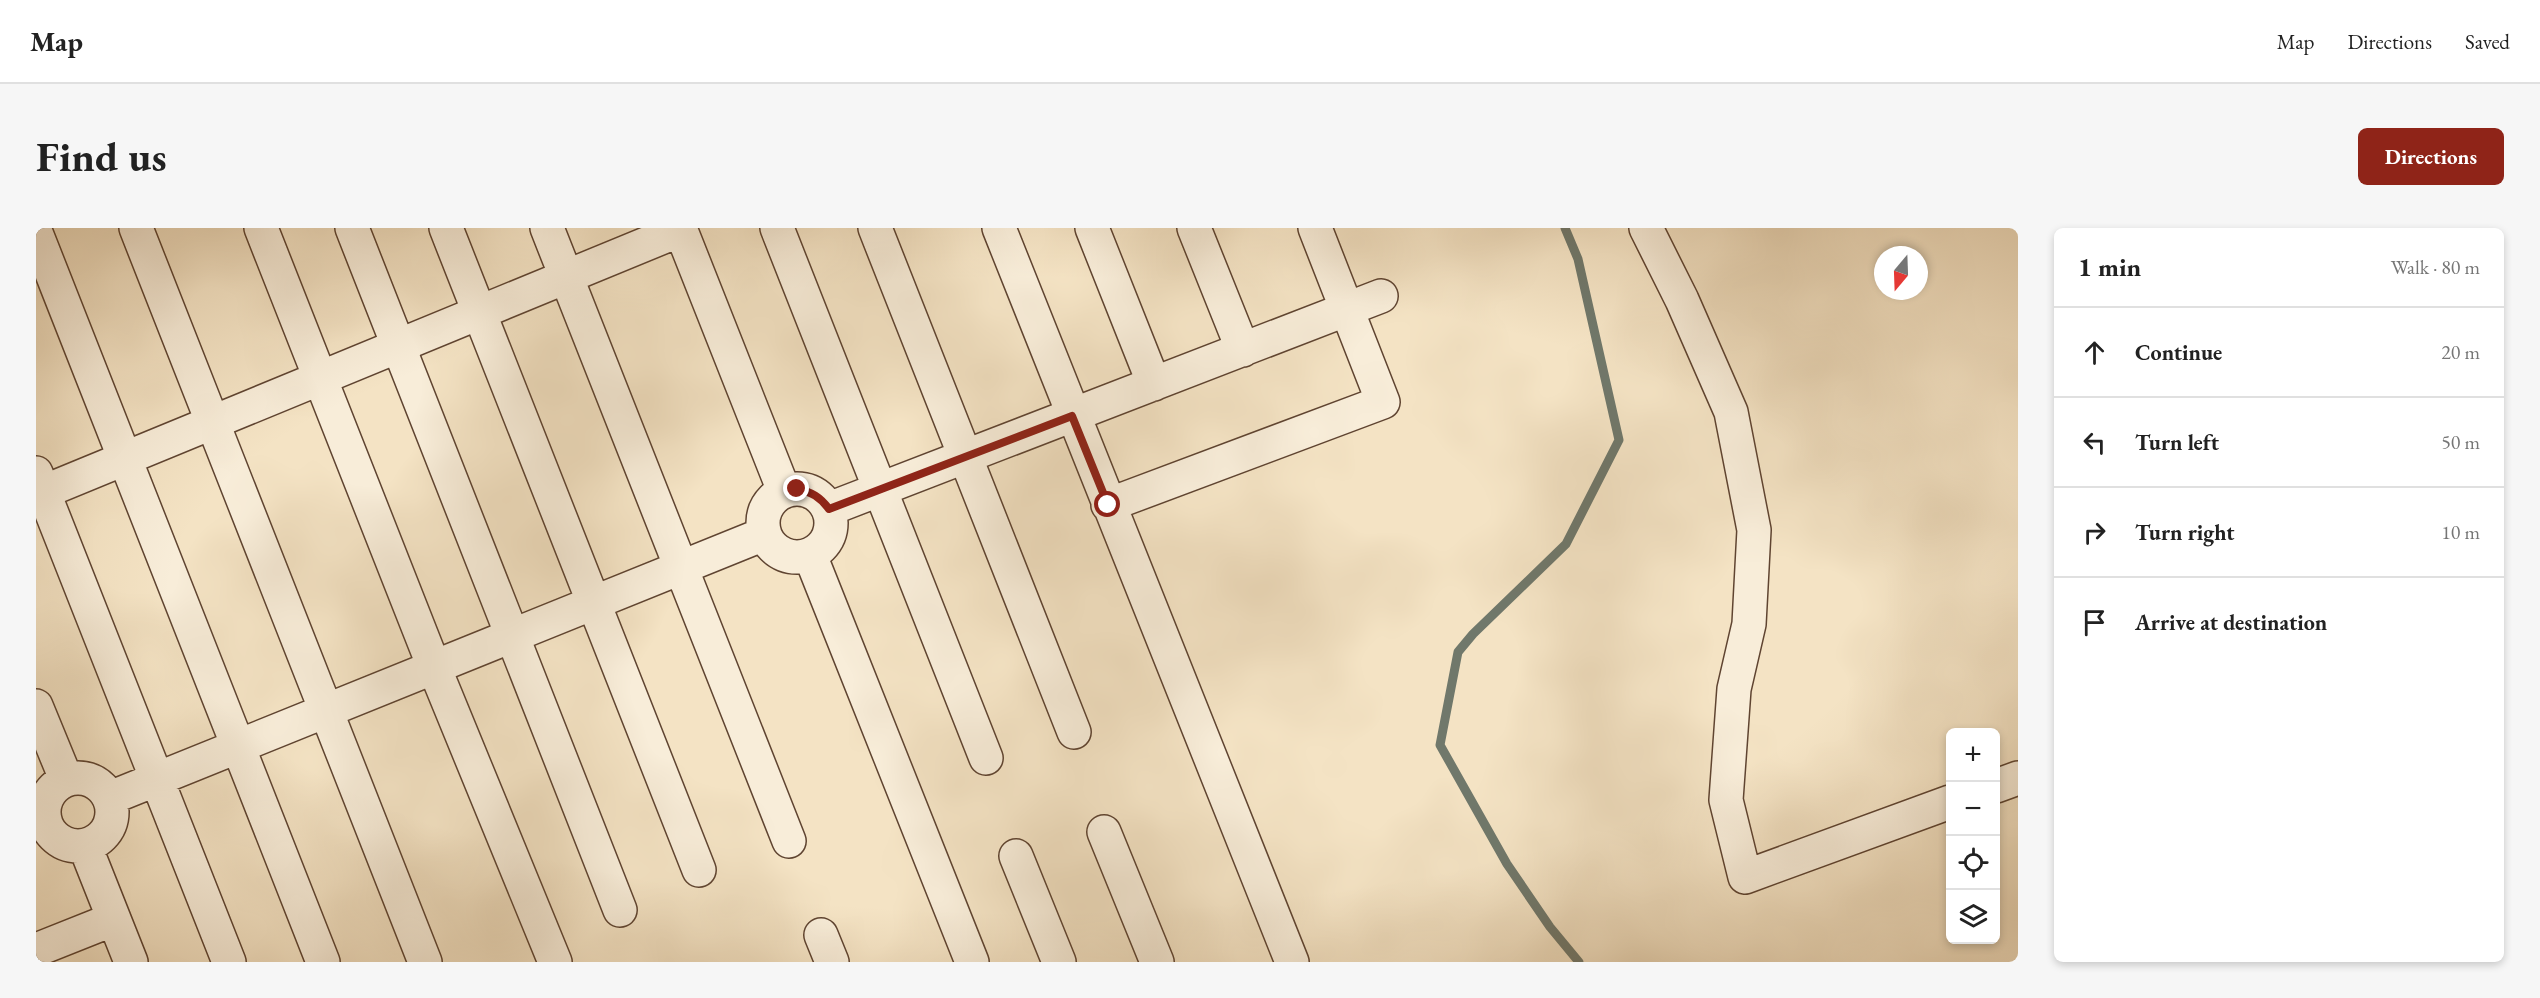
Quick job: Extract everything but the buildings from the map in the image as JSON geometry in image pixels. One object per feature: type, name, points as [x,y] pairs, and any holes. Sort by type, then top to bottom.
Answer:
[{"type":"street","points":[[136,228],[425,962]]},
{"type":"street","points":[[261,228],[434,667],[555,962]]},
{"type":"street","points":[[352,228],[620,910]]},
{"type":"street","points":[[446,228],[699,870]]},
{"type":"street","points":[[547,228],[789,841]]},
{"type":"street","points":[[777,228],[986,758]]},
{"type":"street","points":[[875,228],[1074,732]]},
{"type":"street","points":[[999,228],[1072,416],[1292,962]]},
{"type":"street","points":[[1092,228],[1154,384]]},
{"type":"street","points":[[1194,228],[1243,350]]},
{"type":"street","points":[[1108,505],[1383,402],[1315,228]]},
{"type":"street","points":[[1646,228],[1682,300],[1731,412],[1754,530],[1749,624],[1734,689],[1726,800],[1745,877],[1946,803]]},
{"type":"street","points":[[229,962],[39,487],[124,459],[680,229],[784,491]]},
{"type":"street","points":[[36,234],[323,962]]},
{"type":"street","points":[[829,509],[1381,296]]},
{"type":"street","points":[[797,489],[810,491],[829,509],[831,531],[826,541],[810,555],[799,558],[788,557],[769,544],[764,534],[764,513],[776,496],[784,491],[797,489]]},
{"type":"street","points":[[110,798],[764,534]]},
{"type":"street","points":[[810,555],[972,962]]},
{"type":"street","points":[[36,709],[66,780]]},
{"type":"street","points":[[79,777],[92,780],[102,787],[110,798],[112,819],[108,830],[101,838],[85,846],[70,845],[41,828],[44,804],[49,793],[66,780],[79,777]]},
{"type":"street","points":[[2000,784],[2018,778]]},
{"type":"street","points":[[1104,832],[1157,962]]},
{"type":"street","points":[[85,846],[131,962]]},
{"type":"street","points":[[1016,856],[1059,962]]},
{"type":"street","points":[[36,950],[114,919]]},
{"type":"waterway","points":[[1565,228],[1578,259],[1619,440],[1566,544],[1473,634],[1458,652],[1440,745],[1507,864],[1550,927],[1579,962]]},
{"type":"route","points":[[797,489],[810,491],[829,509],[1072,416],[1108,505]]}]
